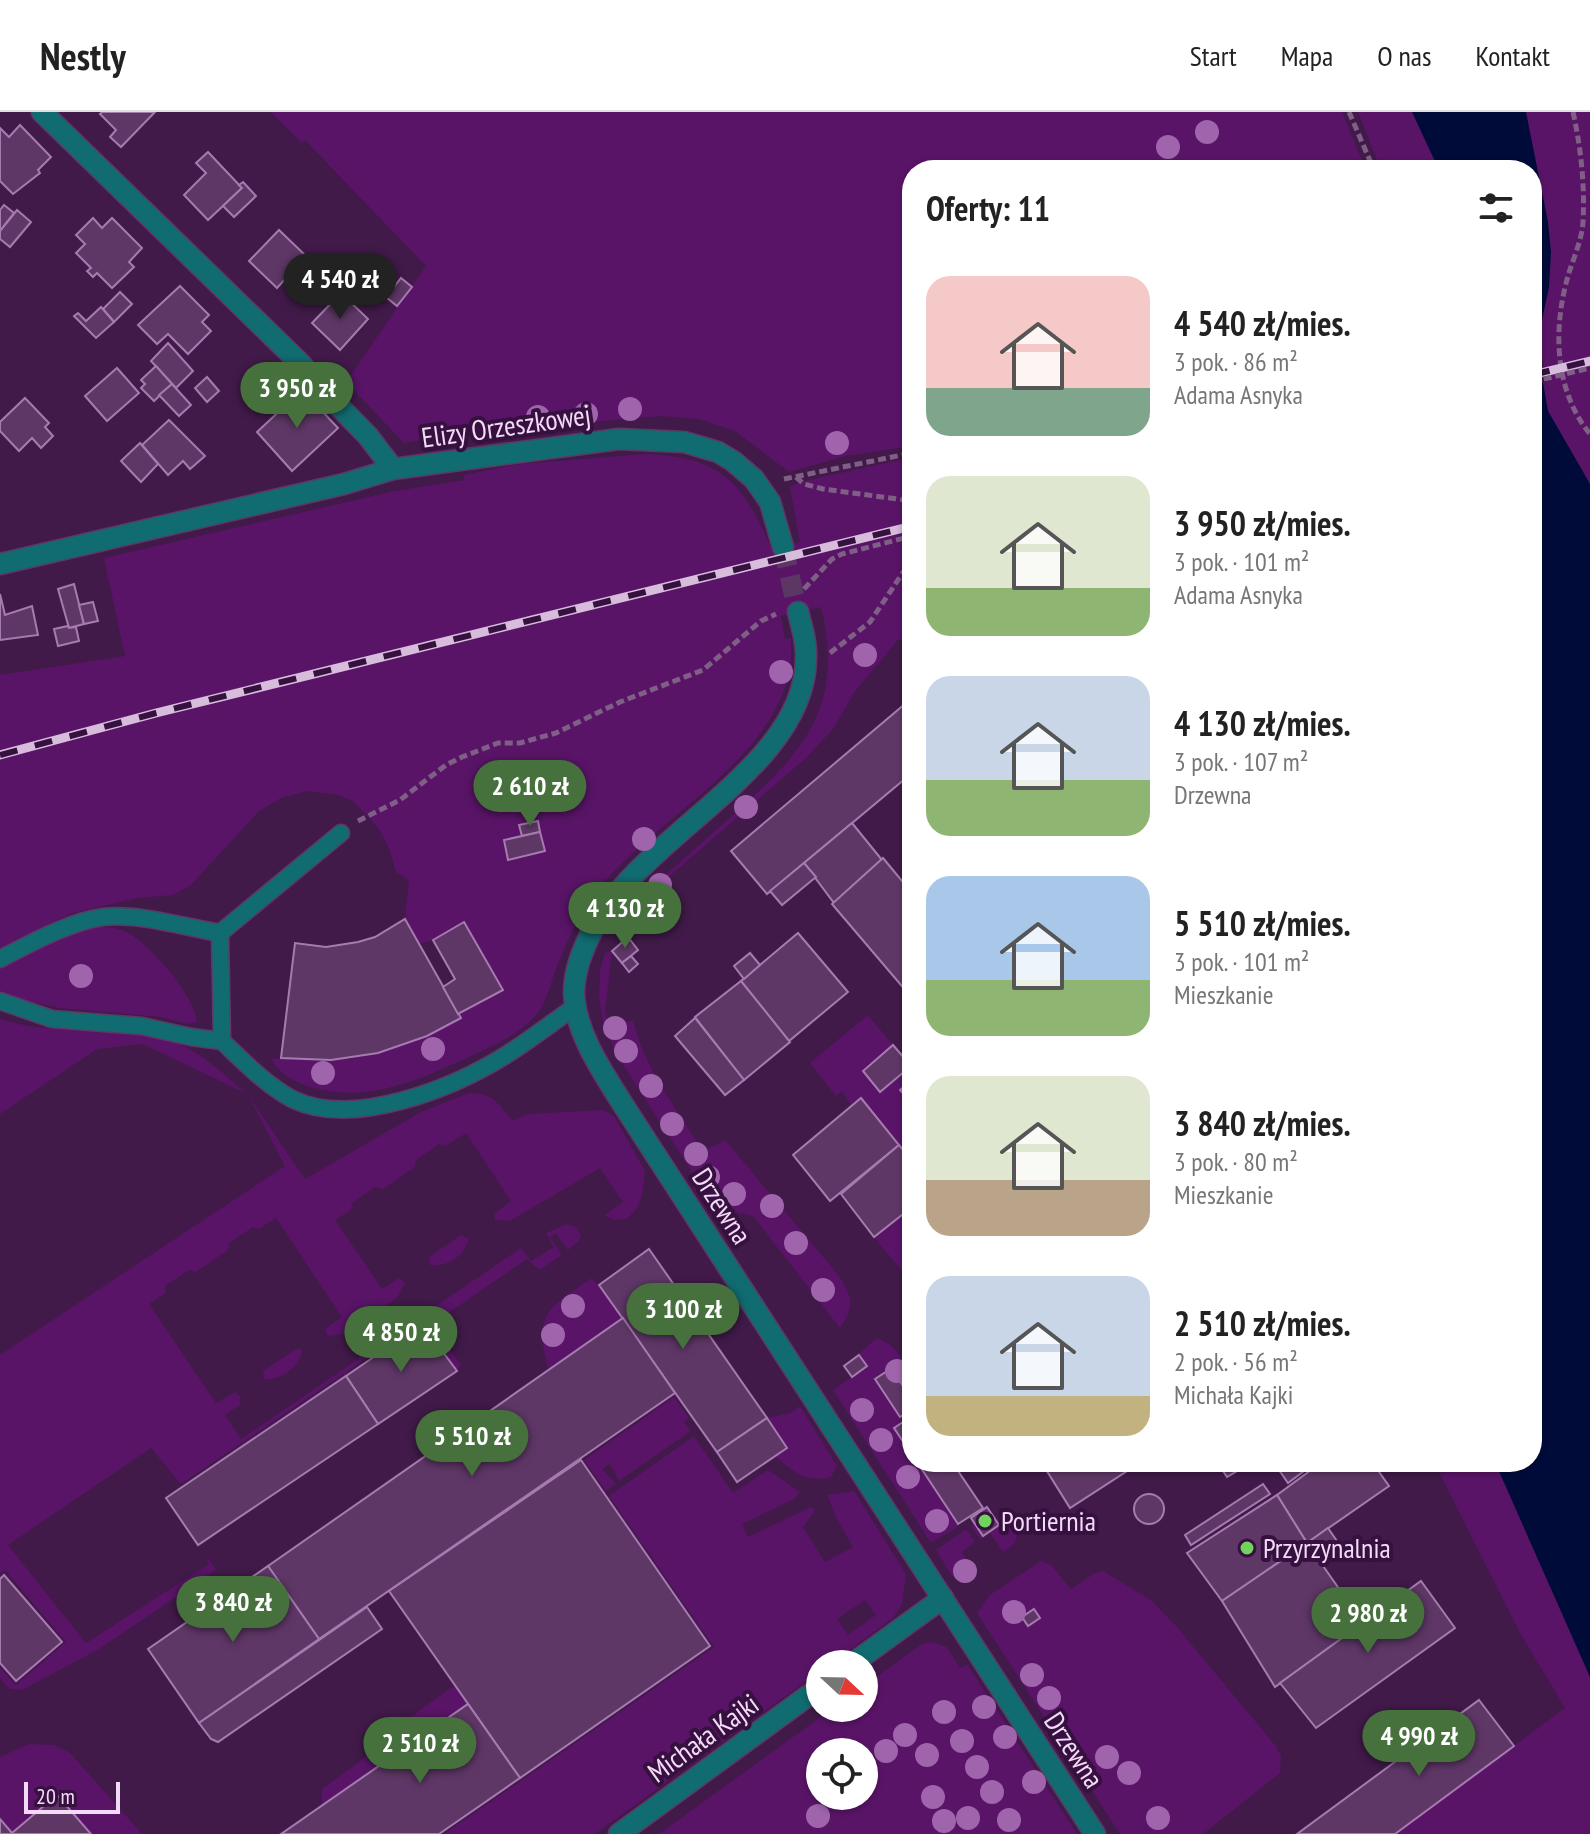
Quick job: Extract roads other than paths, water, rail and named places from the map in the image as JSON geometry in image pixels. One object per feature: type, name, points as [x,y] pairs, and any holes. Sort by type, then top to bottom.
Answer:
[{"type":"street","points":[[42,112],[302,365],[368,436],[393,469]]},
{"type":"street","name":"Elizy Orzeszkowej","points":[[0,564],[344,484],[393,469],[619,439],[684,442],[718,452],[747,471],[770,502],[783,547]]},
{"type":"street","name":"Drzewna","points":[[792,606],[805,644],[805,673],[797,701],[781,733],[760,759],[632,874],[611,900],[581,956],[574,992],[576,1006],[591,1049],[622,1103],[1095,1834]]},
{"type":"street","points":[[871,1650],[943,1598]]},
{"type":"street","name":"Michała Kajki","points":[[619,1834],[806,1697]]},
{"type":"lane","points":[[0,959],[82,922],[103,917],[122,916],[220,933],[341,833]]},
{"type":"lane","points":[[220,933],[222,1041]]},
{"type":"lane","points":[[0,1001],[52,1019],[142,1026],[222,1041],[260,1078],[295,1100],[341,1110],[388,1105],[437,1089],[505,1056],[576,1006]]},
{"type":"tunnel","points":[[783,547],[798,612]]},
{"type":"railway","points":[[1542,373],[1590,361]]},
{"type":"railway","points":[[0,755],[156,713],[902,528]]},
{"type":"place","name":"Portiernia","points":[[985,1521]]},
{"type":"place","name":"Przyrzynalnia","points":[[1247,1548]]}]
